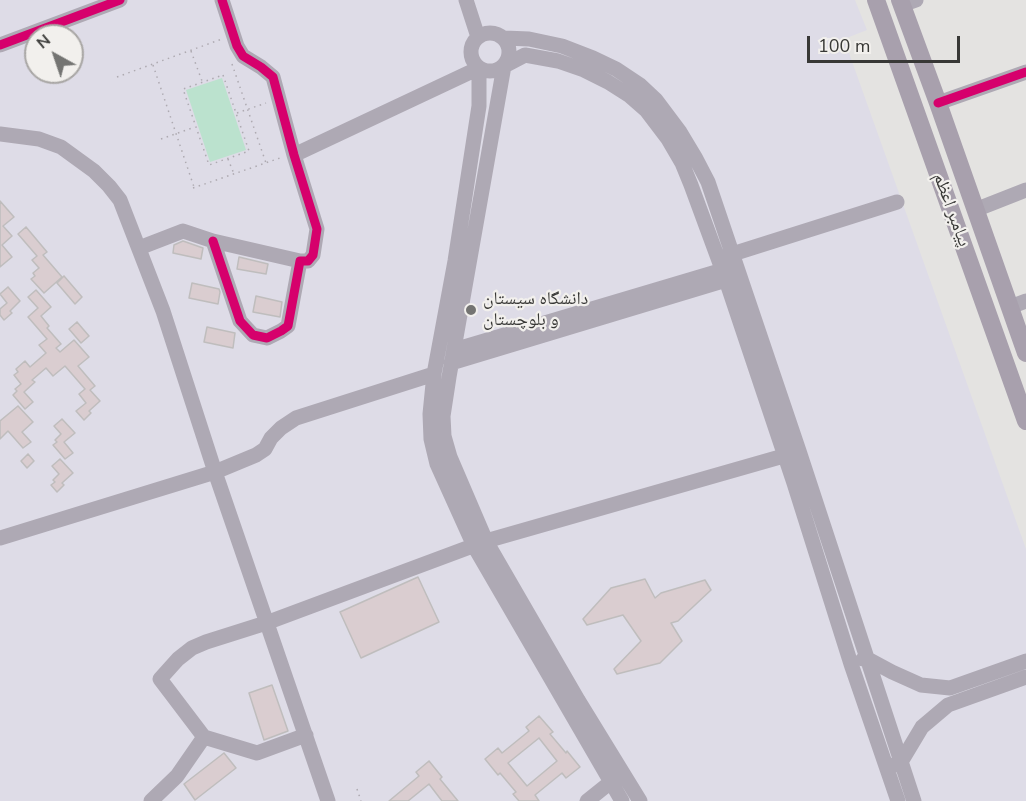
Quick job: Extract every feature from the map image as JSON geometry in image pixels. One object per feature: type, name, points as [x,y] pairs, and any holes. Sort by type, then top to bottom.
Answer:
[{"type":"main road","name":"پیامبر اعظم","points":[[876,0],[1026,421]]},
{"type":"main road","name":"پیامبر اعظم","points":[[906,2],[975,210],[1018,304],[1026,353]]},
{"type":"street","points":[[139,248],[183,231],[213,241],[300,261],[308,261],[313,255],[317,229],[273,77],[243,56],[237,46],[222,0]]},
{"type":"street","points":[[466,0],[478,37]]},
{"type":"street","points":[[0,45],[91,5],[113,1]]},
{"type":"street","points":[[898,801],[893,765],[866,658],[800,451],[725,266],[682,163],[646,110],[608,82],[558,61],[525,55],[492,71],[479,68],[471,53],[478,37],[494,33],[504,38],[529,39],[562,46],[616,69],[632,79],[656,100],[695,157],[708,182],[725,266],[851,664],[893,765],[914,801]]},
{"type":"street","points":[[504,38],[509,48],[507,61],[504,66],[443,416],[437,437],[437,464],[480,543],[617,778],[640,801]]},
{"type":"street","points":[[294,154],[479,68]]},
{"type":"street","points":[[437,437],[430,414],[434,374],[455,261],[479,106],[479,68]]},
{"type":"street","points":[[938,103],[1026,72]]},
{"type":"street","points":[[0,134],[39,139],[61,147],[94,171],[120,200],[163,311],[215,472],[328,801]]},
{"type":"street","points":[[975,210],[1026,190]]},
{"type":"street","points":[[452,356],[725,266],[897,202]]},
{"type":"street","points":[[213,241],[240,321],[253,335],[267,338],[288,326],[300,261]]},
{"type":"street","points":[[0,538],[215,472],[265,449],[271,438],[281,428],[296,418],[434,374]]},
{"type":"street","points":[[306,735],[257,753],[204,736],[160,679],[178,659],[192,648],[266,623],[480,543],[800,451]]},
{"type":"street","points":[[866,658],[921,685],[950,687],[1026,661]]},
{"type":"street","points":[[851,664],[866,658]]},
{"type":"street","points":[[893,765],[922,727],[948,705],[1026,677]]},
{"type":"street","points":[[151,801],[177,776],[204,736]]},
{"type":"street","points":[[587,801],[617,778]]},
{"type":"street","points":[[617,778],[622,801]]},
{"type":"path","points":[[117,77],[224,39]]},
{"type":"path","points":[[191,50],[202,82]]},
{"type":"path","points":[[230,59],[266,163]]},
{"type":"path","points":[[153,64],[193,187],[294,154]]},
{"type":"path","points":[[223,75],[249,151],[209,165],[183,89],[202,82],[223,75]]},
{"type":"path","points":[[236,113],[279,99]]},
{"type":"path","points":[[161,139],[196,126]]},
{"type":"path","points":[[228,158],[234,174]]},
{"type":"path","points":[[357,789],[361,801]]},
{"type":"shaded area","name":"دانشگاه سیستان و بلوچستان","points":[[0,0],[855,0],[867,30],[844,39],[1026,549],[1026,801],[0,801]]},
{"type":"green space","points":[[222,78],[246,150],[210,162],[186,90]]},
{"type":"building","points":[[0,201],[14,217],[3,226],[12,236],[2,245],[12,257],[0,267]]},
{"type":"building","points":[[26,227],[47,252],[43,255],[62,277],[44,293],[31,279],[35,276],[33,273],[39,268],[32,260],[37,256],[18,234]]},
{"type":"building","points":[[183,241],[203,248],[201,259],[173,253],[174,245]]},
{"type":"building","points":[[239,257],[268,264],[266,274],[237,269]]},
{"type":"building","points":[[64,276],[82,297],[75,304],[57,283]]},
{"type":"building","points":[[192,283],[219,289],[218,304],[189,298]]},
{"type":"building","points":[[8,287],[20,301],[4,320],[0,315],[0,309],[7,303],[0,294]]},
{"type":"building","points":[[36,290],[51,307],[41,316],[49,326],[47,328],[61,344],[56,348],[60,352],[74,340],[89,357],[78,366],[95,386],[90,390],[100,401],[89,411],[91,413],[84,420],[76,411],[86,403],[79,394],[85,389],[65,366],[53,376],[46,368],[32,380],[35,382],[24,392],[33,402],[25,409],[13,395],[17,391],[15,389],[21,384],[14,375],[18,372],[16,369],[25,361],[30,367],[46,353],[39,345],[47,339],[28,317],[38,308],[28,297]]},
{"type":"building","points":[[256,296],[282,302],[280,317],[253,312]]},
{"type":"building","points":[[77,322],[89,336],[81,343],[69,329]]},
{"type":"building","points":[[207,327],[235,333],[233,348],[204,342]]},
{"type":"building","points":[[18,406],[33,422],[22,432],[31,442],[23,448],[8,431],[0,439],[0,421]]},
{"type":"building","points":[[62,419],[75,433],[64,442],[73,453],[65,459],[53,445],[61,434],[54,426]]},
{"type":"building","points":[[28,454],[34,461],[27,468],[21,461]]},
{"type":"building","points":[[60,459],[73,473],[62,483],[64,485],[57,492],[51,485],[59,474],[52,466]]},
{"type":"building","points":[[418,577],[439,622],[361,658],[340,612]]},
{"type":"building","points":[[645,579],[655,598],[661,593],[705,580],[711,590],[678,621],[671,623],[682,641],[660,663],[617,674],[614,669],[641,641],[623,615],[587,625],[583,619],[611,588]]},
{"type":"building","points":[[272,685],[288,731],[264,740],[249,693]]},
{"type":"building","points":[[539,716],[553,732],[550,734],[580,767],[566,778],[562,773],[535,795],[539,801],[519,801],[513,794],[516,792],[485,759],[498,748],[502,753],[529,731],[526,727]],"holes":[[[539,738],[557,761],[527,786],[508,763]]]},
{"type":"building","points":[[224,753],[236,768],[195,800],[184,784]]},
{"type":"building","points":[[429,761],[458,801],[442,801],[429,784],[408,801],[389,801],[419,776],[416,772]]},
{"type":"cycle path","points":[[0,45],[120,0]]},
{"type":"cycle path","points":[[213,241],[240,321],[253,335],[267,338],[288,326],[300,261],[308,261],[313,255],[317,229],[273,77],[243,56],[237,46],[222,0]]},
{"type":"cycle path","points":[[938,103],[1026,72]]},
{"type":"place","name":"دانشگاه سیستان و بلوچستان","points":[[471,310]]}]
